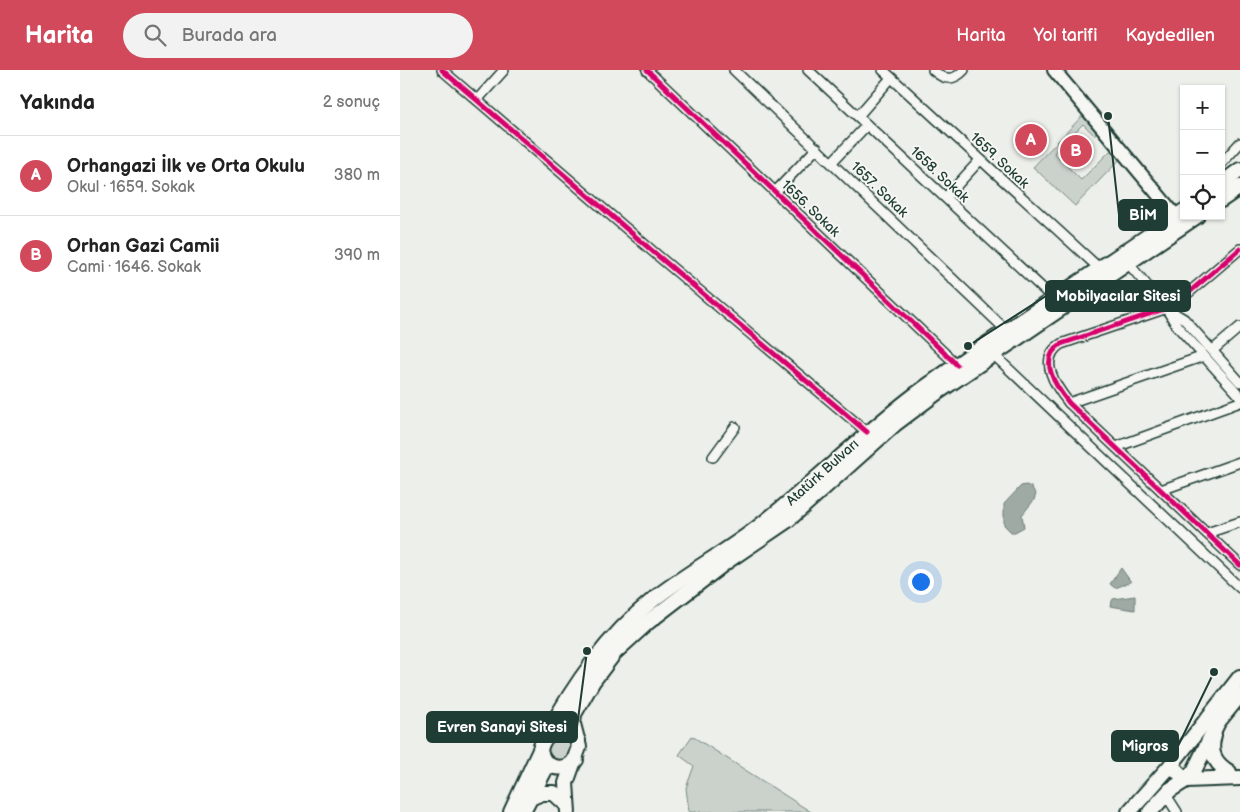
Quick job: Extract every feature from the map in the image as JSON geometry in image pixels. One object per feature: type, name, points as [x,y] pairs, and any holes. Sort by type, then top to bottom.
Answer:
[{"type":"main road","points":[[1225,181],[1240,170]]},
{"type":"main road","points":[[1225,197],[1240,187]]},
{"type":"main road","name":"Atatürk Bulvarı","points":[[511,812],[546,736],[574,687],[593,660],[628,622],[656,597],[784,515],[868,432],[957,365],[1180,212]]},
{"type":"main road","name":"Atatürk Bulvarı","points":[[568,808],[566,783],[578,754],[574,717],[584,694],[600,671],[628,638],[726,562],[934,394],[1191,220]]},
{"type":"main road","points":[[656,597],[665,609]]},
{"type":"main road","points":[[1129,812],[1171,765],[1240,677]]},
{"type":"main road","points":[[1150,812],[1166,795],[1190,775],[1218,722],[1240,695]]},
{"type":"main road","points":[[1218,722],[1213,738],[1212,754],[1218,765],[1236,774]]},
{"type":"main road","points":[[546,736],[551,732],[563,730],[573,734],[578,742]]},
{"type":"main road","points":[[540,750],[542,758],[561,779],[568,808]]},
{"type":"main road","points":[[550,765],[567,767],[576,760]]},
{"type":"main road","points":[[523,812],[550,765]]},
{"type":"main road","points":[[1171,765],[1190,775],[1236,774]]},
{"type":"main road","points":[[530,798],[542,793],[554,793],[568,808]]},
{"type":"street","points":[[442,70],[657,255],[868,432]]},
{"type":"street","points":[[477,100],[504,70]]},
{"type":"street","name":"1656. Sokak","points":[[647,70],[957,365]]},
{"type":"street","name":"1657. Sokak","points":[[734,70],[818,148],[1006,330]]},
{"type":"street","name":"1658. Sokak","points":[[808,70],[1054,299]]},
{"type":"street","name":"1659. Sokak","points":[[883,70],[1099,268]]},
{"type":"street","points":[[933,70],[945,79],[957,72]]},
{"type":"street","points":[[1054,70],[1180,210]]},
{"type":"street","points":[[858,116],[891,78]]},
{"type":"street","points":[[832,162],[867,125]]},
{"type":"street","points":[[1225,160],[1240,143]]},
{"type":"street","points":[[776,191],[818,148]]},
{"type":"street","points":[[946,197],[980,160]]},
{"type":"street","points":[[1240,249],[1183,299],[1166,308],[1054,349],[1049,361],[1053,377],[1069,404],[1240,565]]},
{"type":"street","points":[[1128,263],[1166,308],[1177,326],[1240,396]]},
{"type":"street","points":[[1166,308],[1184,318],[1240,382]]},
{"type":"street","points":[[1213,350],[1240,327]]},
{"type":"street","points":[[994,355],[1240,588]]},
{"type":"street","points":[[1069,404],[1204,356]]},
{"type":"street","points":[[1116,448],[1240,402]]},
{"type":"street","points":[[713,457],[735,427]]},
{"type":"street","points":[[1161,490],[1240,462]]},
{"type":"street","points":[[1207,533],[1240,522]]},
{"type":"street","points":[[1166,795],[1177,812]]},
{"type":"shaded area","points":[[1088,110],[1102,128],[1094,135],[1083,124],[1054,153],[1081,180],[1116,145],[1124,155],[1075,206],[1033,167]]},
{"type":"shaded area","points":[[1021,486],[1031,487],[1036,494],[1034,500],[1022,515],[1024,527],[1011,532],[1004,525],[1004,504]]},
{"type":"shaded area","points":[[1121,568],[1131,582],[1115,588],[1110,584]]},
{"type":"shaded area","points":[[1135,596],[1135,610],[1110,606],[1113,599]]},
{"type":"shaded area","points":[[692,736],[811,812],[689,812],[686,788],[694,766],[679,755]]},
{"type":"shaded area","points":[[560,737],[568,741],[572,749],[568,757],[560,761],[552,757],[548,749],[552,741]]},
{"type":"cycle path","points":[[442,70],[867,432]]},
{"type":"cycle path","points":[[647,70],[957,365]]},
{"type":"cycle path","points":[[1240,249],[1173,306],[1061,344],[1050,357],[1051,373],[1054,381],[1069,403],[1240,565]]},
{"type":"place","name":"BİM","points":[[1108,116]]},
{"type":"place","name":"Orhangazi İlk ve Orta Okulu","points":[[1031,140]]},
{"type":"place","name":"Orhan Gazi Camii","points":[[1076,151]]},
{"type":"place","name":"Mobilyacılar Sitesi","points":[[968,346]]},
{"type":"place","name":"Evren Sanayi Sitesi","points":[[587,651]]},
{"type":"place","name":"Migros","points":[[1214,672]]}]
